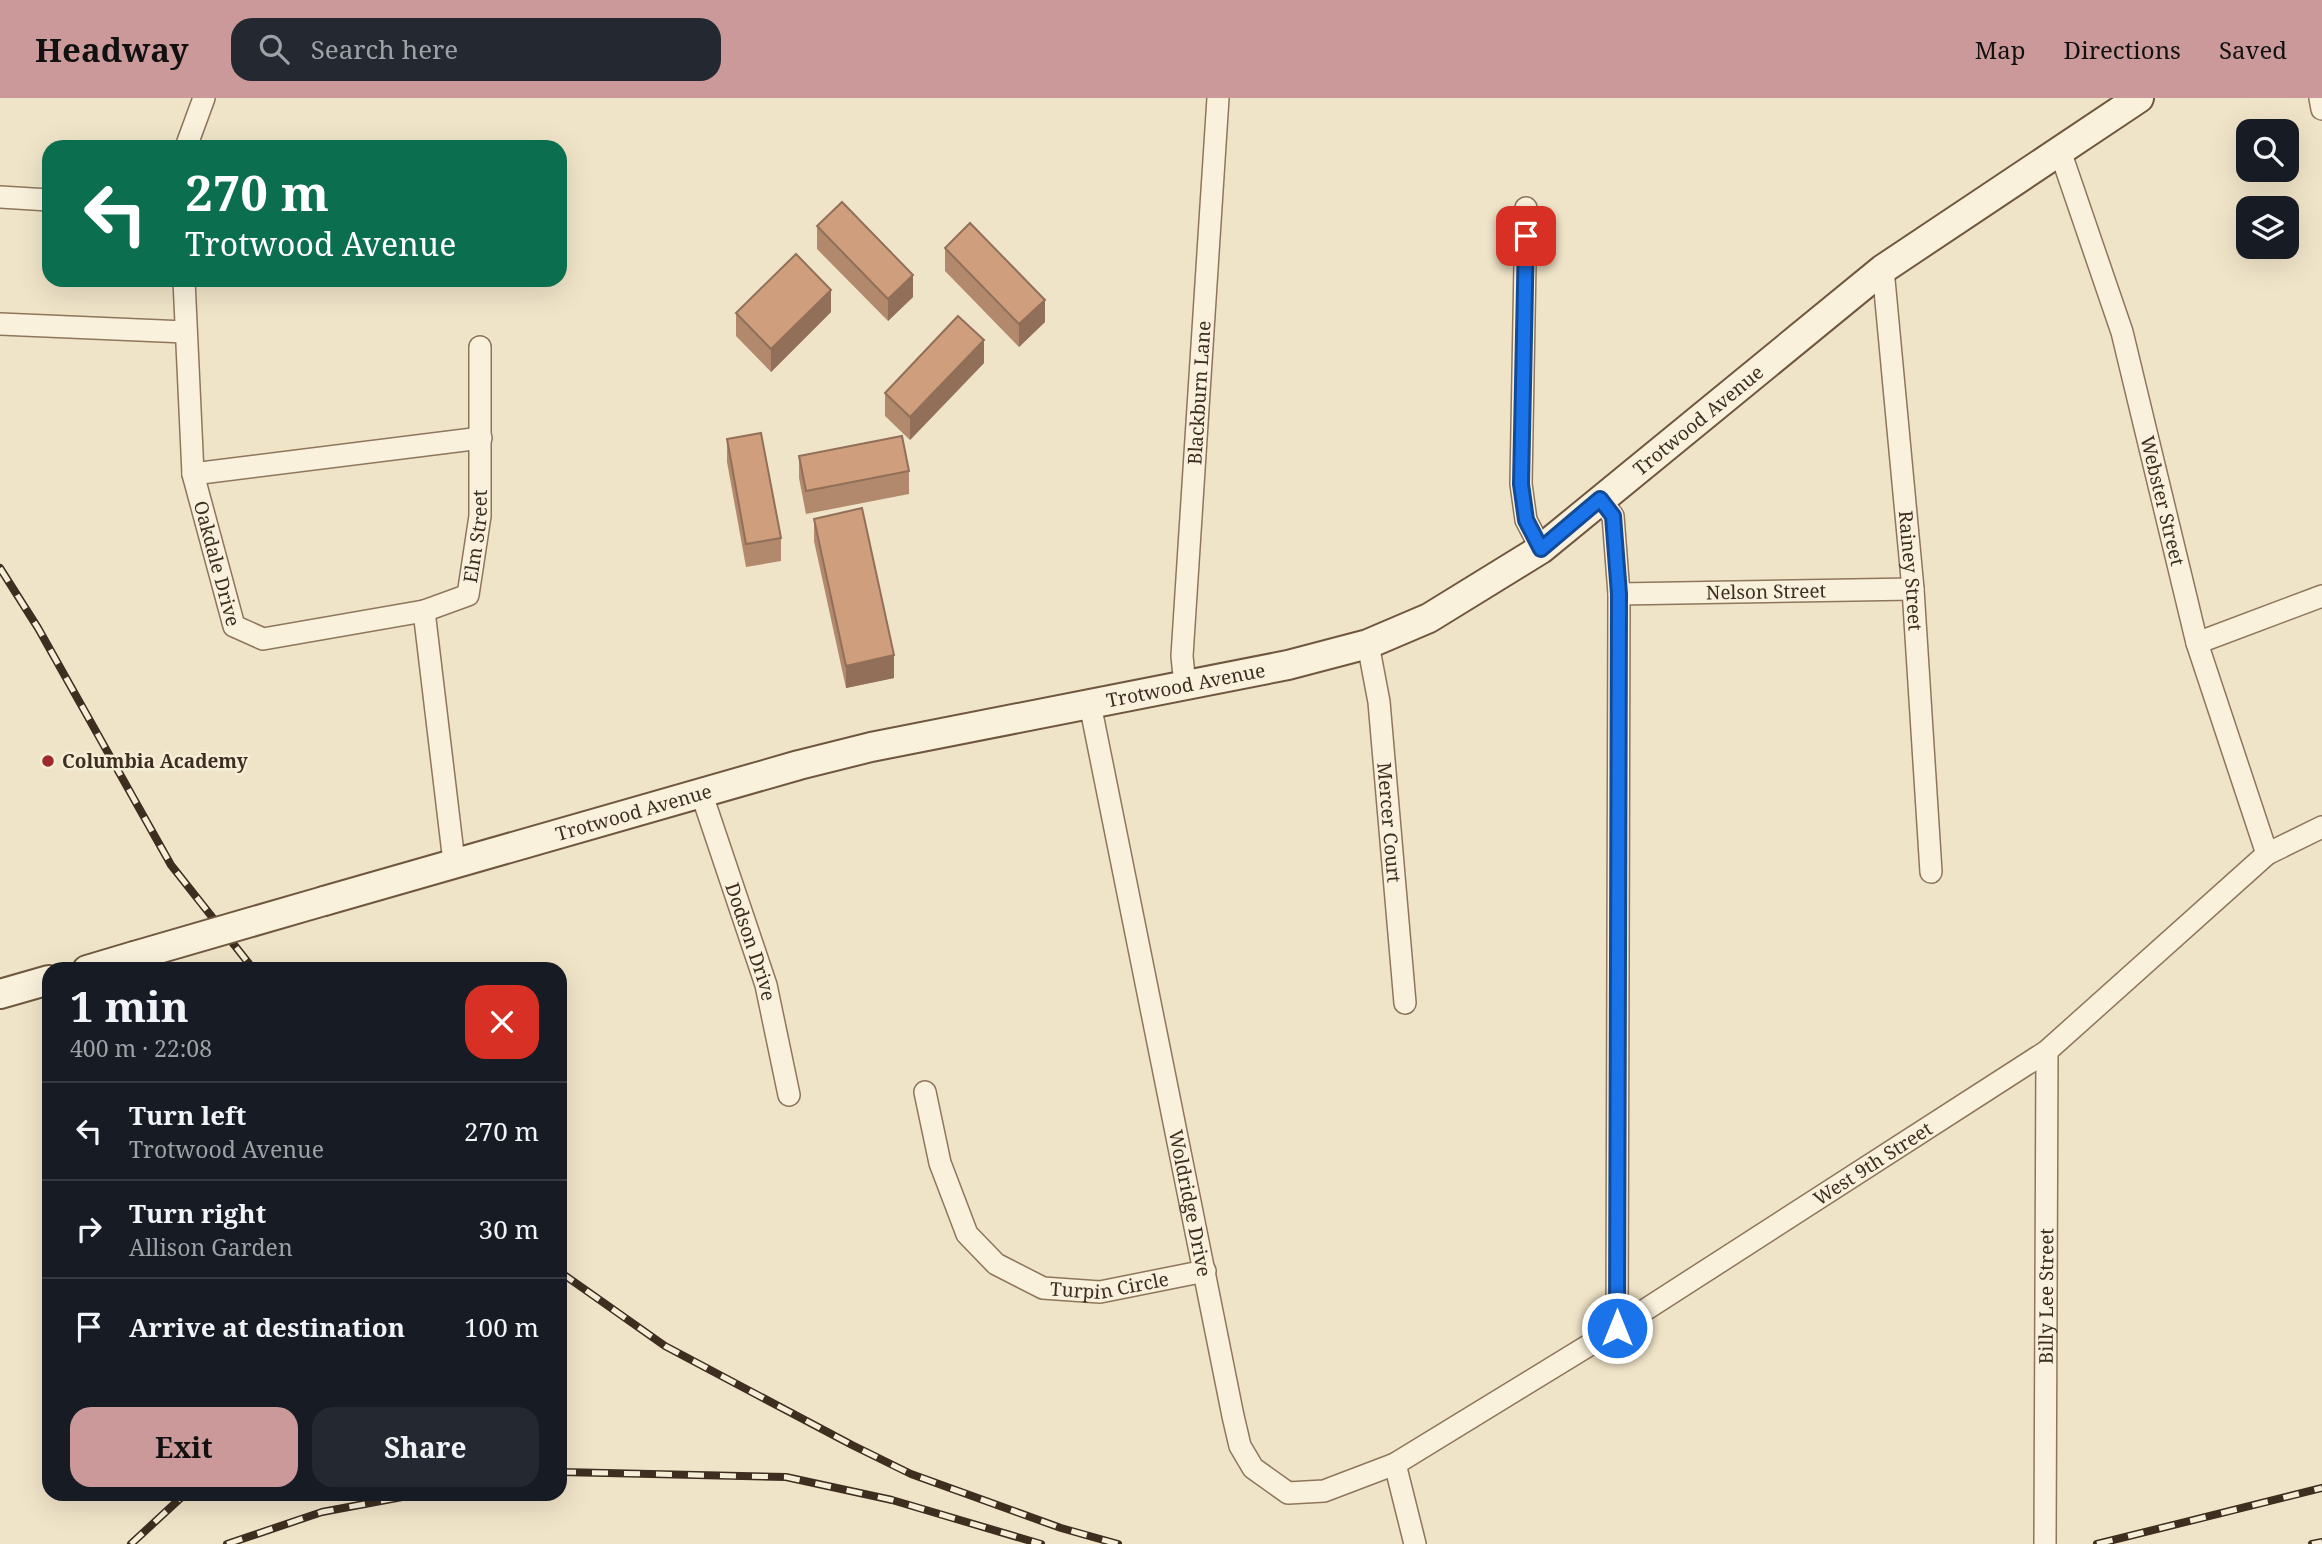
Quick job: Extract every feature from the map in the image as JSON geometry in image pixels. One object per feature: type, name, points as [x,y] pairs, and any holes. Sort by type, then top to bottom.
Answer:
[{"type":"main road","name":"Trotwood Avenue","points":[[114,962],[454,862],[871,747],[1288,665],[1368,644],[1439,612],[1541,549],[1883,269],[2059,148],[2138,98]]},
{"type":"main road","points":[[0,994],[42,982]]},
{"type":"street","points":[[189,140],[204,98]]},
{"type":"street","name":"Blackburn Lane","points":[[1185,686],[1182,656],[1218,98]]},
{"type":"street","points":[[2319,98],[2322,109]]},
{"type":"street","name":"Webster Street","points":[[2059,148],[2122,332],[2197,643],[2267,854]]},
{"type":"street","points":[[0,197],[42,200]]},
{"type":"street","points":[[1526,208],[1521,484],[1526,520],[1541,549]]},
{"type":"street","name":"Rainey Street","points":[[1883,269],[1913,589],[1931,872]]},
{"type":"street","name":"Oakdale Drive","points":[[184,287],[193,474],[234,626],[263,639],[424,611]]},
{"type":"street","points":[[0,324],[64,329],[185,332]]},
{"type":"street","name":"Elm Street","points":[[424,611],[468,595],[480,516],[480,347]]},
{"type":"street","name":"Oakdale Drive","points":[[193,474],[481,438]]},
{"type":"street","points":[[1600,499],[1613,516],[1619,594],[1617,1328]]},
{"type":"street","name":"Nelson Street","points":[[1619,594],[1913,589]]},
{"type":"street","points":[[2197,643],[2322,596]]},
{"type":"street","points":[[424,611],[454,862]]},
{"type":"street","name":"Mercer Court","points":[[1368,644],[1379,702],[1405,1003]]},
{"type":"street","name":"Woldridge Drive","points":[[1090,704],[1240,1446],[1254,1468],[1288,1493],[1324,1491],[1395,1464]]},
{"type":"street","name":"Dodson Drive","points":[[701,792],[766,985],[789,1096]]},
{"type":"street","name":"West 9th Street","points":[[1395,1464],[1617,1328],[2046,1051],[2267,854],[2322,828]]},
{"type":"street","name":"Billy Lee Street","points":[[2045,1543],[2046,1051]]},
{"type":"street","name":"Turpin Circle","points":[[925,1093],[940,1163],[967,1234],[996,1264],[1043,1288],[1100,1292],[1205,1271]]},
{"type":"street","points":[[1395,1464],[1414,1541]]},
{"type":"building","points":[[842,202],[913,275],[888,299],[817,226]]},
{"type":"building","points":[[970,223],[1045,300],[1019,324],[945,248]]},
{"type":"building","points":[[796,254],[831,290],[771,349],[736,313]]},
{"type":"building","points":[[958,316],[984,340],[910,417],[885,393]]},
{"type":"building","points":[[761,433],[781,538],[746,544],[727,439]]},
{"type":"building","points":[[902,436],[909,471],[806,491],[799,456]]},
{"type":"building","points":[[862,508],[894,655],[846,666],[814,519]]},
{"type":"railway","points":[[0,568],[38,628],[171,865],[248,962]]},
{"type":"railway","points":[[567,1277],[665,1346],[911,1474],[1061,1528],[1118,1544]]},
{"type":"railway","points":[[567,1472],[786,1477],[892,1500],[1041,1544]]},
{"type":"railway","points":[[2097,1544],[2322,1488]]},
{"type":"railway","points":[[131,1544],[177,1501]]},
{"type":"railway","points":[[227,1544],[322,1512],[381,1501]]},
{"type":"railway","points":[[2312,1544],[2322,1542]]},
{"type":"place","name":"Columbia Academy","points":[[48,761]]},
{"type":"route","points":[[1526,236],[1521,484],[1526,520],[1541,549],[1600,499],[1613,516],[1619,594],[1617,1328]]}]
